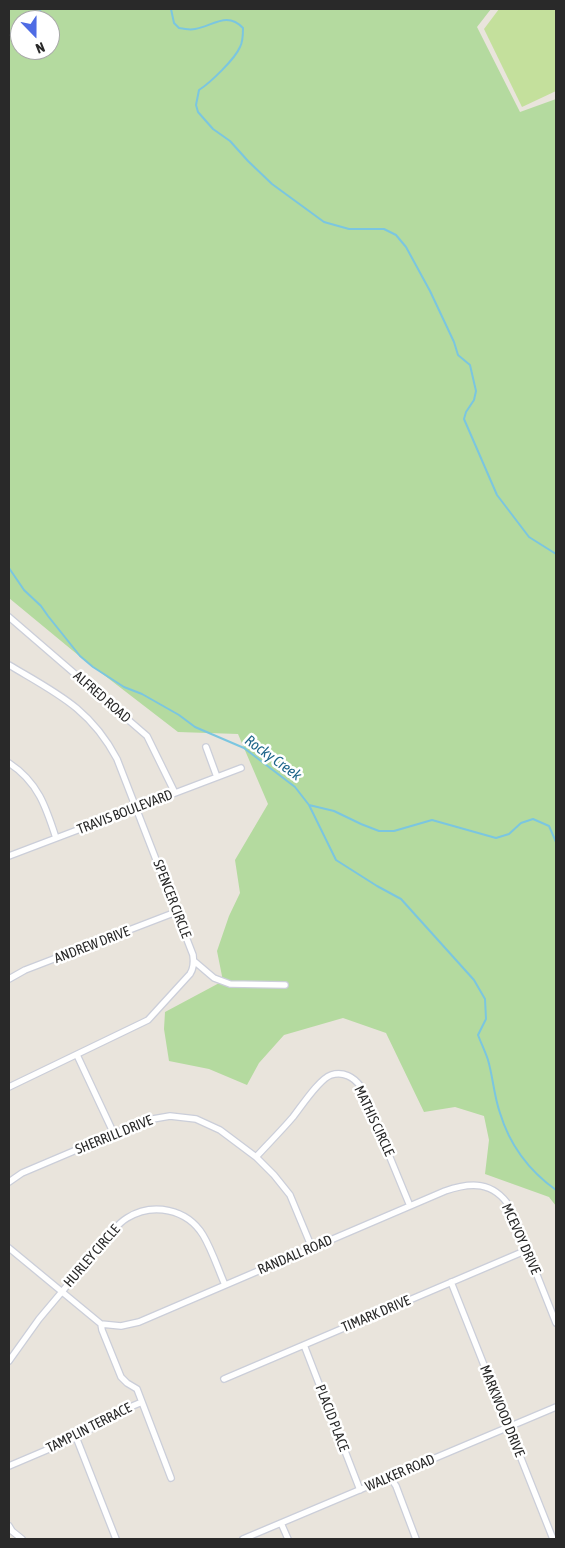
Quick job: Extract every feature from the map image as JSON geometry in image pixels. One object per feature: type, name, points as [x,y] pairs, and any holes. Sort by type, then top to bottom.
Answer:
[{"type":"street","name":"ALFRED ROAD","points":[[9,617],[147,736],[175,793]]},
{"type":"street","name":"SPENCER CIRCLE","points":[[9,665],[67,700],[92,722],[102,735],[117,759],[194,961]]},
{"type":"street","points":[[206,747],[217,777]]},
{"type":"street","points":[[9,764],[28,778],[37,790],[56,838]]},
{"type":"street","name":"TRAVIS BOULEVARD","points":[[9,856],[241,768]]},
{"type":"street","name":"ANDREW DRIVE","points":[[9,979],[25,970],[176,912]]},
{"type":"street","points":[[9,1087],[148,1020],[190,974],[194,961],[214,978],[230,984],[238,986],[286,985]]},
{"type":"street","points":[[77,1055],[114,1134]]},
{"type":"street","name":"MATHIS CIRCLE","points":[[256,1157],[293,1118],[324,1079],[333,1074],[344,1074],[356,1081],[361,1087],[410,1206]]},
{"type":"street","name":"SHERRILL DRIVE","points":[[9,1182],[22,1173],[147,1120],[157,1117],[183,1116],[196,1118],[211,1125],[256,1157],[274,1175],[290,1195],[312,1248]]},
{"type":"street","name":"RANDALL ROAD","points":[[101,1324],[114,1326],[129,1325],[462,1185],[478,1185],[489,1188]]},
{"type":"street","name":"MCEVOY DRIVE","points":[[489,1188],[500,1195],[510,1207],[556,1324]]},
{"type":"street","name":"HURLEY CIRCLE","points":[[9,1361],[25,1336],[61,1292],[123,1221],[137,1213],[160,1209],[182,1216],[198,1229],[206,1240],[225,1285]]},
{"type":"street","points":[[9,1248],[101,1324],[121,1377],[137,1389],[172,1478]]},
{"type":"street","name":"TIMARK DRIVE","points":[[224,1379],[527,1250]]},
{"type":"street","name":"MARKWOOD DRIVE","points":[[451,1282],[553,1539]]},
{"type":"street","name":"PLACID PLACE","points":[[304,1345],[360,1490]]},
{"type":"street","name":"TAMPLIN TERRACE","points":[[9,1466],[76,1437],[109,1416],[142,1402]]},
{"type":"street","name":"WALKER ROAD","points":[[243,1539],[556,1407]]},
{"type":"street","points":[[76,1437],[116,1539]]},
{"type":"street","points":[[390,1478],[396,1486],[416,1539]]},
{"type":"street","points":[[281,1523],[288,1539]]},
{"type":"street","points":[[9,1526],[22,1539]]},
{"type":"green space","points":[[9,9],[491,9],[477,27],[520,112],[556,99],[556,1206],[549,1197],[485,1174],[489,1140],[484,1116],[455,1107],[424,1112],[386,1033],[343,1018],[284,1035],[259,1063],[247,1085],[209,1069],[169,1061],[164,1029],[165,1012],[223,981],[217,951],[229,916],[240,893],[235,860],[268,804],[238,734],[178,732],[78,655],[9,598]]},
{"type":"green space","points":[[499,9],[556,9],[556,91],[522,107],[484,29]]},
{"type":"waterway","points":[[171,9],[174,23],[179,28],[195,29],[226,20],[237,23],[243,28],[242,43],[233,58],[199,90],[196,105],[198,112],[213,129],[230,141],[272,184],[324,222],[349,229],[384,229],[396,235],[406,247],[430,291],[454,342],[458,355],[470,365],[476,391],[474,400],[464,419],[497,495],[529,537],[556,554]]},
{"type":"waterway","points":[[9,568],[24,590],[41,606],[80,656],[93,667],[124,687],[142,694],[179,715],[195,727],[244,748],[295,787],[309,805],[336,860],[401,899],[474,980],[485,999],[486,1019],[478,1035],[488,1060],[496,1100],[504,1125],[521,1156],[537,1174],[556,1190]]},
{"type":"waterway","name":"Rocky Creek","points":[[309,805],[334,811],[379,831],[394,831],[432,820],[496,838],[509,834],[521,823],[533,819],[549,826],[556,842]]}]
